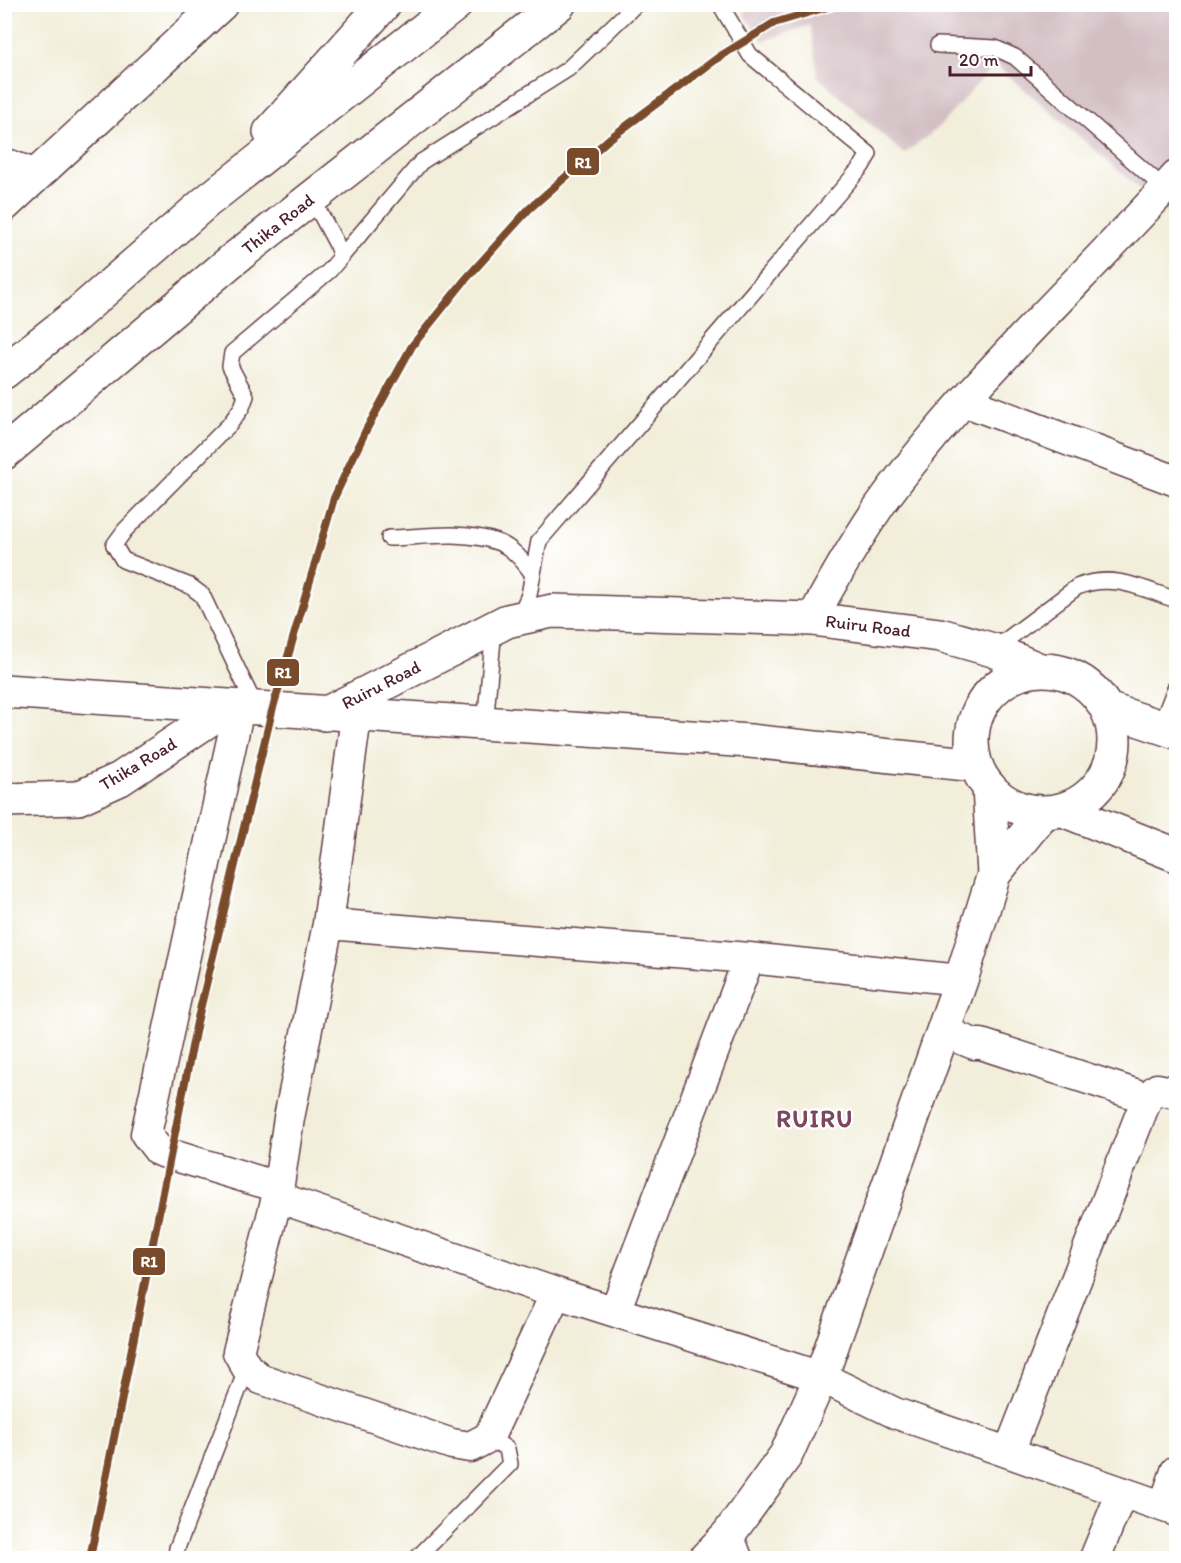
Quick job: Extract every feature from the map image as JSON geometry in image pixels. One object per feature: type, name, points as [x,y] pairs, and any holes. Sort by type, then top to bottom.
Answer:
[{"type":"main road","points":[[4,205],[221,4]]},
{"type":"main road","points":[[207,202],[384,4]]},
{"type":"main road","points":[[4,372],[75,316],[207,202],[456,4]]},
{"type":"main road","name":"Thika Road","points":[[4,453],[230,262],[559,4]]},
{"type":"main road","name":"Ruiru Road","points":[[324,714],[506,623],[552,611],[812,619],[940,635],[993,651],[1040,670]]},
{"type":"main road","points":[[706,1558],[733,1547],[786,1455],[821,1377],[960,980],[994,874],[983,776],[972,739],[978,713],[992,691],[1014,676],[1040,670],[1067,674],[1090,687],[1107,709],[1113,729],[1114,750],[1109,770],[1090,794],[1053,811],[994,874]]},
{"type":"main road","points":[[4,691],[324,714]]},
{"type":"main road","name":"Thika Road","points":[[4,800],[78,798],[120,779],[241,708]]},
{"type":"main road","points":[[1107,709],[1168,729]]},
{"type":"main road","name":"Ruiru Road","points":[[324,714],[750,741],[983,776]]},
{"type":"main road","points":[[983,776],[1014,806],[1053,811],[1176,855]]},
{"type":"street","points":[[4,163],[37,175]]},
{"type":"street","points":[[812,619],[845,559],[881,504],[964,401],[1171,183]]},
{"type":"street","points":[[964,401],[1176,481]]},
{"type":"street","points":[[241,708],[146,1134],[159,1151],[556,1293],[821,1377],[895,1413],[1170,1509],[1176,1471]]},
{"type":"street","points":[[356,717],[328,924],[289,1118],[278,1192],[238,1352],[247,1368],[261,1379],[452,1444],[470,1447],[489,1437],[556,1293]]},
{"type":"street","points":[[328,924],[749,958],[960,980]]},
{"type":"street","points":[[615,1311],[749,958]]},
{"type":"street","points":[[942,1031],[974,1044],[981,1044],[1147,1098]]},
{"type":"street","points":[[1009,1452],[1147,1098],[1157,1089],[1176,1093]]},
{"type":"street","points":[[1095,1558],[1122,1492]]},
{"type":"lane","points":[[241,708],[201,595],[190,586],[123,560],[114,545],[124,530],[230,424],[242,407],[246,396],[230,366],[232,353],[329,271],[421,162],[568,69],[636,4]]},
{"type":"lane","points":[[485,724],[506,623],[529,595],[539,541],[862,166],[869,154],[750,55],[720,4]]},
{"type":"lane","points":[[938,45],[995,48],[1015,57],[1171,183]]},
{"type":"lane","points":[[312,198],[341,257]]},
{"type":"lane","points":[[389,538],[473,536],[499,542],[518,556],[532,573]]},
{"type":"lane","points":[[993,651],[1077,587],[1091,581],[1118,580],[1176,600]]},
{"type":"lane","points":[[1168,729],[1176,686]]},
{"type":"lane","points":[[176,1558],[177,1548],[247,1368]]},
{"type":"lane","points":[[417,1558],[510,1464],[507,1449],[489,1437]]},
{"type":"shaded area","points":[[748,4],[1176,5],[1176,220],[995,64],[938,128],[904,154],[818,77],[810,25],[763,41],[744,15]]},
{"type":"transit line","name":"R1","points":[[90,1558],[197,1022],[272,711],[334,498],[366,430],[412,346],[465,280],[529,209],[609,139],[719,57],[774,23],[837,4]]},
{"type":"district","name":"RUIRU","points":[[815,1118]]}]
